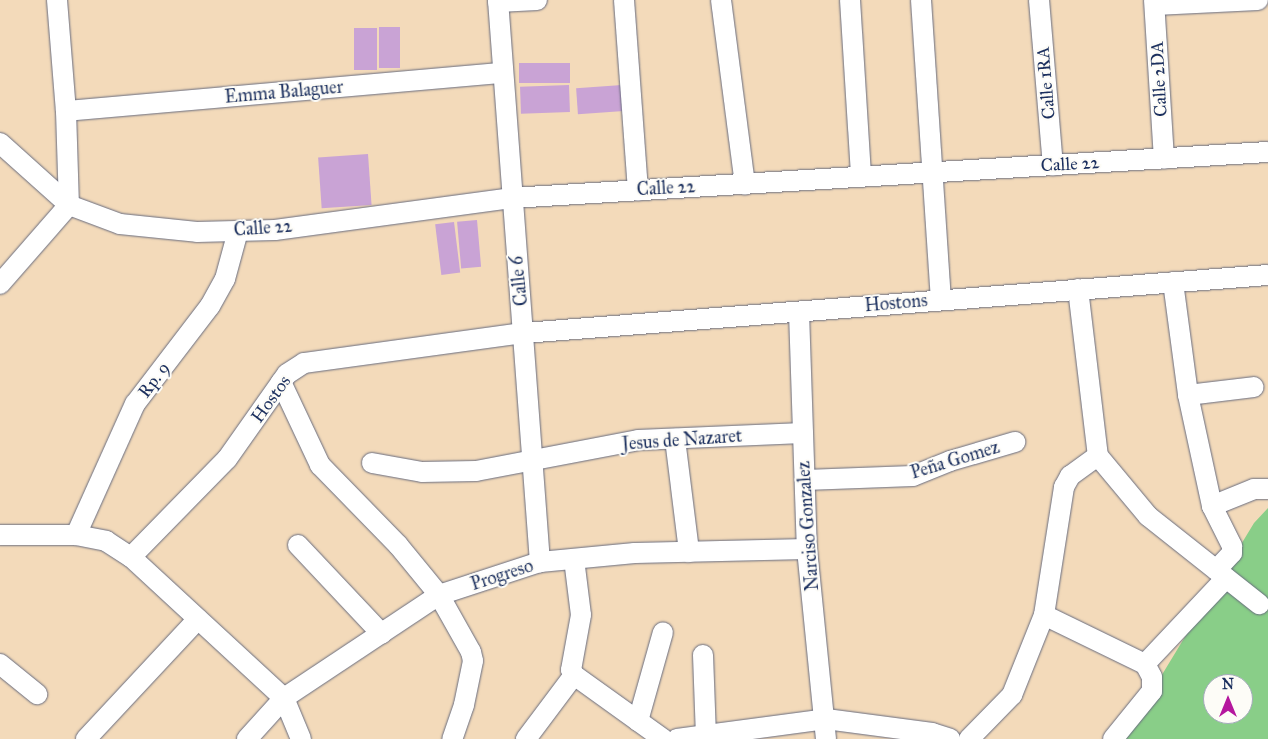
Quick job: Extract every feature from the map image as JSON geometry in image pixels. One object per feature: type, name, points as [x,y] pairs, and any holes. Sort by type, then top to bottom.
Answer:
[{"type":"street","points":[[0,284],[69,205],[66,111],[56,0]]},
{"type":"street","points":[[498,1],[537,0]]},
{"type":"street","points":[[624,0],[638,190]]},
{"type":"street","points":[[721,0],[745,184]]},
{"type":"street","points":[[850,0],[861,177]]},
{"type":"street","points":[[921,0],[931,173],[941,299]]},
{"type":"street","name":"Calle 1RA","points":[[1039,0],[1053,165]]},
{"type":"street","points":[[1155,3],[1258,0]]},
{"type":"street","name":"Calle 6","points":[[498,1],[510,198],[524,333],[540,562]]},
{"type":"street","name":"Calle 2DA","points":[[1155,3],[1164,159]]},
{"type":"street","name":"Emma Balaguer","points":[[66,111],[501,72]]},
{"type":"street","points":[[0,143],[69,205]]},
{"type":"street","name":"Calle 22","points":[[69,205],[120,224],[197,232],[275,230],[510,198],[1268,152]]},
{"type":"street","name":"Rp. 9","points":[[76,535],[135,404],[210,306],[225,279],[238,230]]},
{"type":"street","name":"Hostons","points":[[524,333],[1268,275]]},
{"type":"street","points":[[1145,664],[1221,574],[1232,553],[1232,546],[1212,506],[1188,395],[1173,282]]},
{"type":"street","points":[[1078,289],[1098,456],[1148,516],[1259,604]]},
{"type":"street","name":"Narciso Gonzalez","points":[[799,312],[807,549],[826,719],[826,739]]},
{"type":"street","name":"Hostos","points":[[131,557],[227,459],[280,382],[294,367],[304,363],[524,333]]},
{"type":"street","points":[[280,382],[320,464],[398,545],[439,595],[472,661],[464,705],[452,739]]},
{"type":"street","points":[[1188,395],[1254,386]]},
{"type":"street","name":"Jesus de Nazaret","points":[[372,462],[422,472],[447,472],[534,462],[638,440],[803,433]]},
{"type":"street","points":[[675,439],[688,552]]},
{"type":"street","name":"Peña Gomez","points":[[805,480],[913,476],[950,461],[1015,442]]},
{"type":"street","points":[[969,739],[1012,695],[1044,615],[1064,487],[1070,476],[1098,456]]},
{"type":"street","points":[[1212,506],[1254,489],[1268,489]]},
{"type":"street","points":[[0,535],[76,535],[106,541],[131,557],[284,698],[301,739]]},
{"type":"street","points":[[298,545],[382,634]]},
{"type":"street","name":"Progreso","points":[[246,739],[284,698],[439,595],[540,562],[688,552],[807,549]]},
{"type":"street","points":[[574,559],[581,615],[571,670],[574,675],[663,739]]},
{"type":"street","points":[[1044,615],[1145,664],[1152,677],[1152,691],[1112,739]]},
{"type":"street","points":[[86,739],[198,619]]},
{"type":"street","points":[[638,721],[663,632]]},
{"type":"street","points":[[702,655],[706,735]]},
{"type":"street","points":[[0,664],[36,694]]},
{"type":"street","points":[[526,739],[574,675]]},
{"type":"street","points":[[677,739],[826,719],[932,733],[950,739]]},
{"type":"green space","points":[[1268,508],[1268,739],[1123,739],[1254,523]]},
{"type":"building","points":[[379,27],[400,27],[400,68],[379,68]]},
{"type":"building","points":[[354,28],[377,28],[377,70],[354,70]]},
{"type":"building","points":[[519,63],[570,63],[570,83],[519,83]]},
{"type":"building","points":[[569,85],[570,112],[521,114],[520,87]]},
{"type":"building","points":[[622,85],[624,111],[578,114],[576,88]]},
{"type":"building","points":[[368,154],[372,205],[322,208],[318,157]]},
{"type":"building","points":[[477,220],[481,267],[461,269],[457,222]]},
{"type":"building","points":[[454,222],[460,273],[441,275],[435,224]]}]
